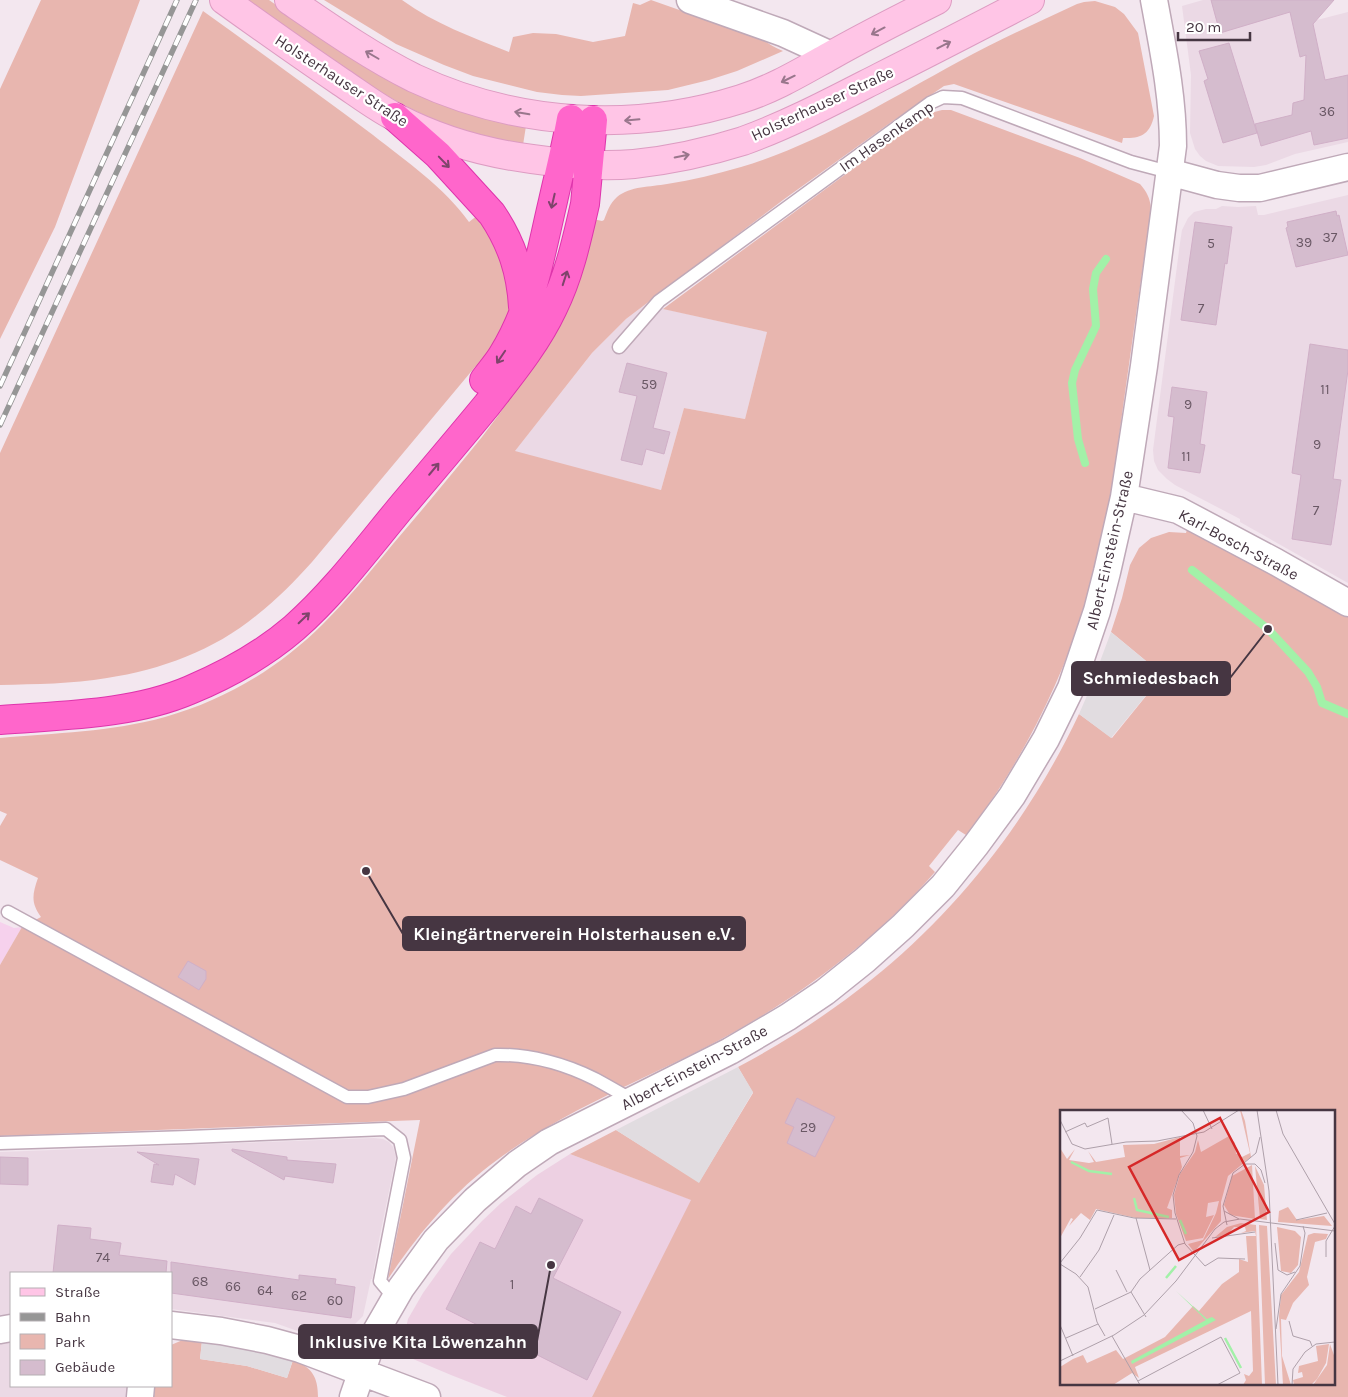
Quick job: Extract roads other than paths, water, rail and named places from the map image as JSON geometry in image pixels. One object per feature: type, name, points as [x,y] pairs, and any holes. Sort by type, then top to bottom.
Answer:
[{"type":"highway","points":[[395,117],[438,155],[500,225],[517,264],[524,314]]},
{"type":"highway","points":[[0,703],[103,697],[140,690],[176,679],[227,653],[256,635],[301,597],[343,552],[501,358],[514,336],[524,314],[576,164],[582,119]]},
{"type":"highway","points":[[0,720],[104,711],[140,706],[165,699],[189,691],[241,665],[294,629],[355,564],[456,444],[517,368],[537,338],[559,296],[584,204],[576,164]]},
{"type":"main road","name":"Holsterhauser Straße","points":[[224,0],[290,47],[395,117],[440,137],[484,150],[515,157],[576,164],[634,164],[670,159],[742,141],[778,127],[834,100],[1030,0]]},
{"type":"main road","points":[[289,0],[366,52],[415,78],[443,90],[486,105],[538,115],[582,119],[628,120],[673,115],[743,98],[788,79],[937,0]]},
{"type":"street","points":[[690,0],[783,33],[831,55]]},
{"type":"street","name":"Albert-Einstein-Straße","points":[[352,1397],[375,1333],[394,1298],[436,1240],[475,1200],[518,1164],[549,1142],[730,1052],[825,992],[865,960],[943,886],[1012,796],[1046,739],[1071,688],[1097,611],[1124,497],[1144,366],[1173,146],[1169,78],[1154,0]]},
{"type":"street","name":"Im Hasenkamp","points":[[1170,172],[1218,185],[1260,188],[1348,167]]},
{"type":"street","name":"Karl-Bosch-Straße","points":[[1124,497],[1178,510],[1348,603]]},
{"type":"street","points":[[172,1325],[221,1331],[300,1349],[427,1397]]},
{"type":"lane","name":"Im Hasenkamp","points":[[619,347],[659,302],[930,103],[944,97],[962,98],[1131,162],[1170,172]]},
{"type":"lane","points":[[8,912],[347,1097],[368,1097],[404,1089],[495,1056],[508,1055],[551,1062],[594,1079],[632,1100]]},
{"type":"lane","points":[[0,1143],[386,1129],[400,1140],[404,1158],[380,1281],[394,1298]]},
{"type":"waterway","points":[[1085,463],[1078,439],[1072,383],[1075,370],[1096,326],[1093,289],[1096,273],[1106,259]]},
{"type":"waterway","points":[[1192,570],[1268,629],[1308,672],[1317,687],[1322,703],[1348,714]]},
{"type":"railway","points":[[0,386],[177,0]]},
{"type":"railway","points":[[0,425],[196,0]]},
{"type":"place","name":"Schmiedesbach","points":[[1268,629]]},
{"type":"place","name":"Kleingärtnerverein Holsterhausen e.V.","points":[[366,871]]},
{"type":"place","name":"Inklusive Kita Löwenzahn","points":[[551,1265]]}]
